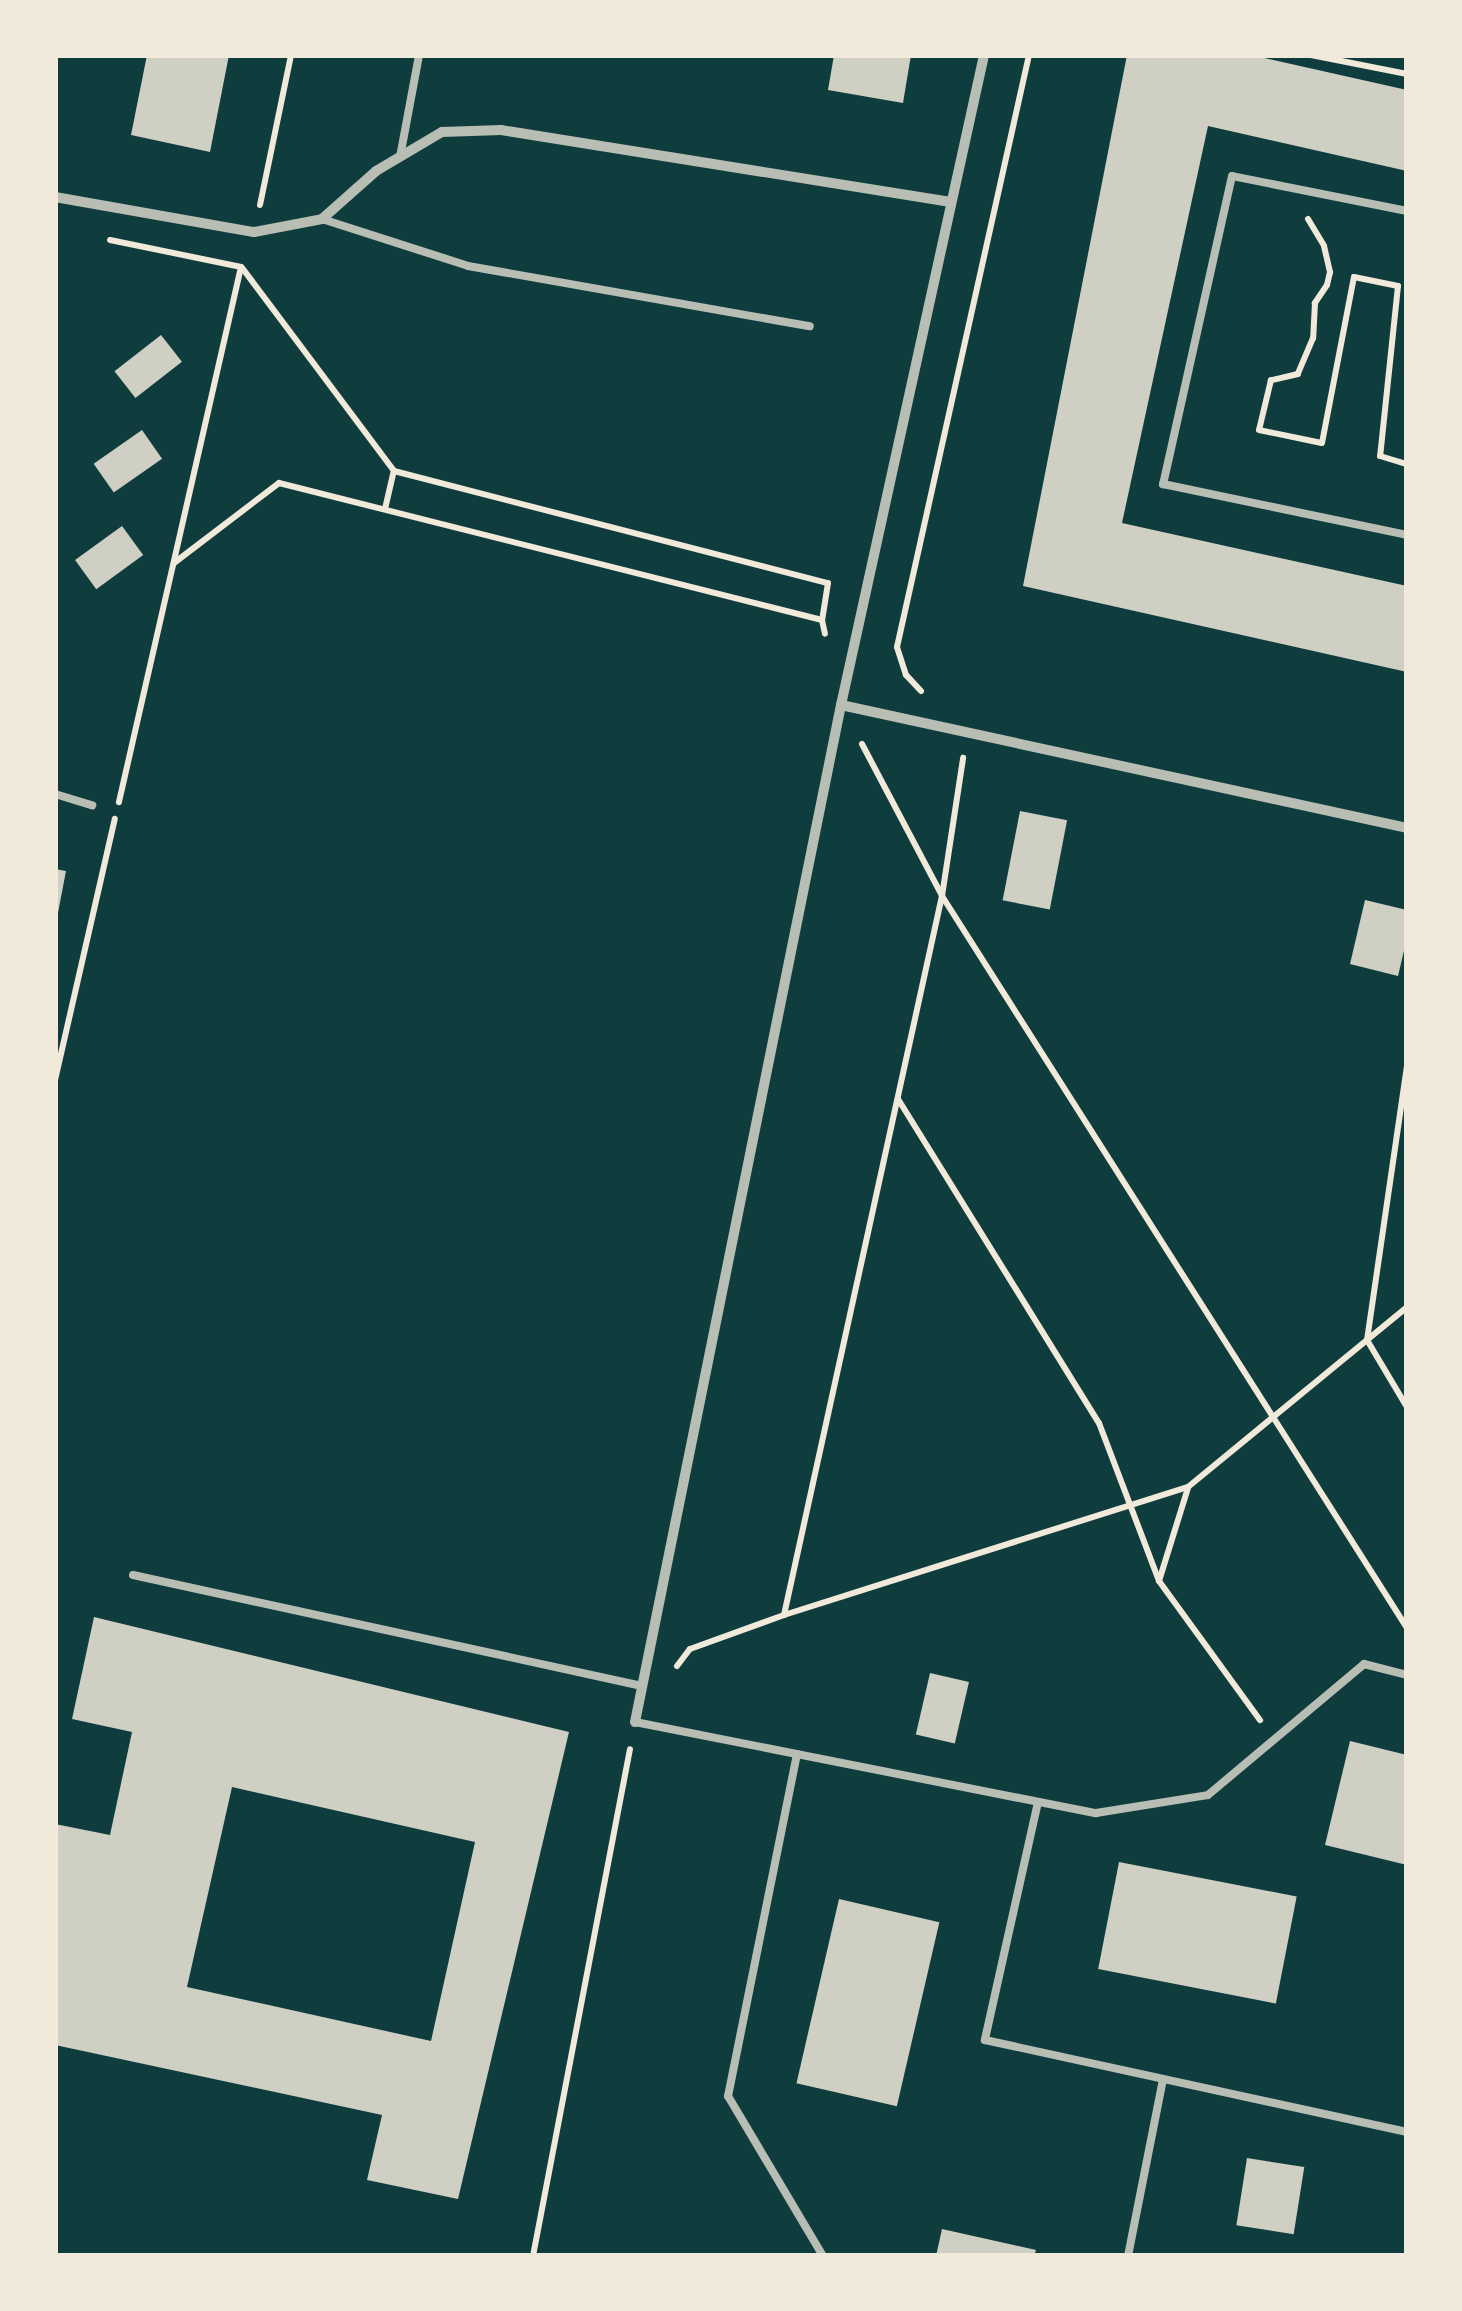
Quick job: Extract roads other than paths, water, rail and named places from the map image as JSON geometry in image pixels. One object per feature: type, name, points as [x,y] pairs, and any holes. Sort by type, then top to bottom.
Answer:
[{"type":"street","points":[[635,1722],[841,706],[984,55]]},
{"type":"street","points":[[55,197],[254,232],[322,220],[376,171],[442,132],[501,130],[950,202]]},
{"type":"street","points":[[841,706],[1407,828]]},
{"type":"lane","points":[[400,157],[419,55]]},
{"type":"lane","points":[[1407,210],[1232,176],[1163,484],[1407,534]]},
{"type":"lane","points":[[322,220],[468,266],[810,326]]},
{"type":"lane","points":[[55,794],[92,805]]},
{"type":"lane","points":[[134,1575],[642,1686]]},
{"type":"lane","points":[[635,1722],[1096,1813],[1208,1794],[1364,1664],[1407,1675]]},
{"type":"lane","points":[[797,1754],[728,2096],[823,2256]]},
{"type":"lane","points":[[1038,1802],[986,2040],[1407,2132]]},
{"type":"lane","points":[[1128,2256],[1163,2079]]}]
